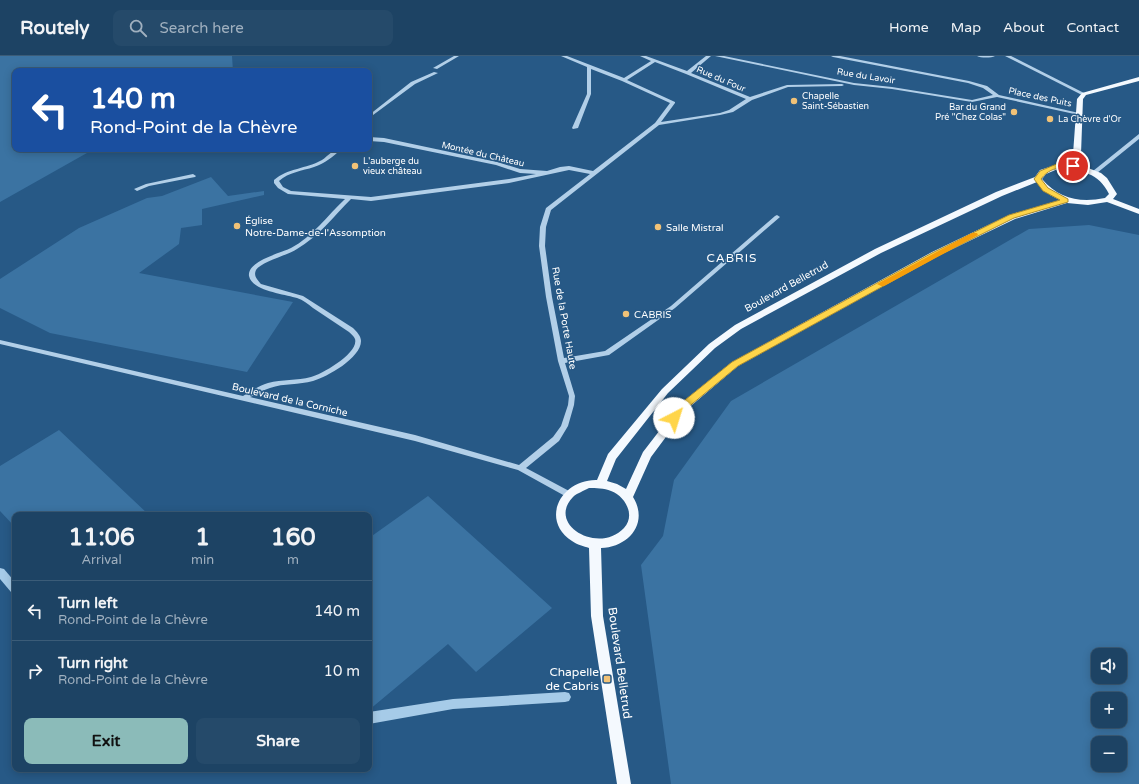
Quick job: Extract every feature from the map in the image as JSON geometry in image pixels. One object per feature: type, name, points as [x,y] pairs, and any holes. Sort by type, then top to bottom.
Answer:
[{"type":"main road","points":[[1085,169],[1077,154],[1080,99],[1084,94],[1139,79]]},
{"type":"main road","name":"Boulevard Belletrud","points":[[600,484],[612,457],[665,391],[712,346],[738,327],[878,251],[999,194],[1038,179],[1043,172],[1059,166],[1077,154]]},
{"type":"main road","points":[[1038,179],[1046,190],[1066,201],[1093,204],[1108,200],[1113,194],[1109,183],[1095,172],[1073,166],[1059,166]]},
{"type":"main road","points":[[1108,200],[1139,212]]},
{"type":"main road","points":[[628,497],[647,455],[683,406],[735,364],[953,246],[1012,217],[1066,201]]},
{"type":"main road","points":[[588,484],[600,484],[616,488],[628,497],[633,506],[635,515],[627,533],[613,541],[595,544],[584,542],[573,537],[565,530],[561,521],[560,511],[562,502],[568,494],[577,488],[588,484]]},
{"type":"main road","name":"Boulevard Belletrud","points":[[595,544],[597,616],[624,784]]},
{"type":"street","points":[[372,115],[413,83],[457,56]]},
{"type":"street","points":[[563,56],[624,80],[673,103],[657,124]]},
{"type":"street","name":"Rue du Four","points":[[642,56],[688,73],[750,99]]},
{"type":"street","points":[[688,73],[709,56]]},
{"type":"street","name":"Rue du Lavoir","points":[[717,56],[854,84],[892,88],[972,101],[997,96]]},
{"type":"street","points":[[833,56],[969,82],[984,87],[997,96]]},
{"type":"street","points":[[979,56],[993,56]]},
{"type":"street","points":[[1007,56],[1084,94]]},
{"type":"street","points":[[624,80],[654,61]]},
{"type":"street","points":[[575,128],[589,94],[589,67]]},
{"type":"street","points":[[657,124],[720,114],[731,110],[750,99],[787,86],[854,84]]},
{"type":"street","name":"Place des Puits","points":[[997,96],[1079,114]]},
{"type":"street","name":"Rue de la Porte Haute","points":[[520,468],[556,439],[568,416],[572,396],[560,361],[542,246],[543,227],[548,209],[657,124]]},
{"type":"street","points":[[1095,172],[1139,136]]},
{"type":"street","name":"Montée du Château","points":[[372,139],[384,140],[497,164],[520,171],[547,173],[569,168],[594,173]]},
{"type":"street","points":[[335,152],[332,156],[318,164],[291,171],[280,177],[276,181],[278,185],[282,190],[290,193],[371,199],[509,181],[547,173]]},
{"type":"street","points":[[137,189],[148,184],[193,176]]},
{"type":"street","points":[[243,399],[261,388],[272,384],[312,379],[332,370],[354,352],[358,344],[358,337],[352,330],[301,297],[259,285],[253,280],[252,275],[254,269],[262,262],[296,248],[349,198]]},
{"type":"street","points":[[560,361],[607,353],[673,308],[777,217]]},
{"type":"street","name":"Boulevard de la Corniche","points":[[0,342],[415,438],[520,468],[568,494]]},
{"type":"shaded area","points":[[0,56],[232,56],[233,68],[12,68],[12,152],[89,152],[0,202]]},
{"type":"shaded area","points":[[211,177],[228,196],[264,191],[264,195],[202,209],[202,225],[181,228],[179,244],[139,273],[293,302],[247,372],[50,333],[0,308],[0,279],[79,228],[147,198],[162,196]]},
{"type":"shaded area","points":[[1089,225],[1139,235],[1139,784],[671,784],[641,565],[663,536],[674,480],[731,401],[1029,229]]},
{"type":"shaded area","points":[[59,430],[146,512],[12,512],[12,524],[0,511],[0,466]]},
{"type":"shaded area","points":[[428,496],[552,608],[476,672],[448,644],[372,707],[372,536]]},
{"type":"waterway","points":[[0,572],[12,586]]},
{"type":"waterway","points":[[372,718],[453,704],[565,697]]},
{"type":"slow traffic","points":[[881,284],[935,254],[975,235]]},
{"type":"place","name":"Chapelle Saint-Sébastien","points":[[794,101]]},
{"type":"place","name":"Bar du Grand Pré \"Chez Colas\"","points":[[1014,112]]},
{"type":"place","name":"La Chèvre d'Or","points":[[1050,119]]},
{"type":"place","name":"L'auberge du vieux château","points":[[355,166]]},
{"type":"place","name":"Église Notre-Dame-de-l'Assomption","points":[[237,226]]},
{"type":"place","name":"Salle Mistral","points":[[658,227]]},
{"type":"place","name":"CABRIS","points":[[626,314]]},
{"type":"place","name":"Chapelle de Cabris","points":[[607,679]]},
{"type":"district","name":"CABRIS","points":[[732,258]]},
{"type":"route","points":[[674,418],[683,406],[735,364],[935,254],[1012,217],[1066,201],[1046,190],[1038,179],[1043,172],[1050,168],[1059,166],[1073,166]]}]
